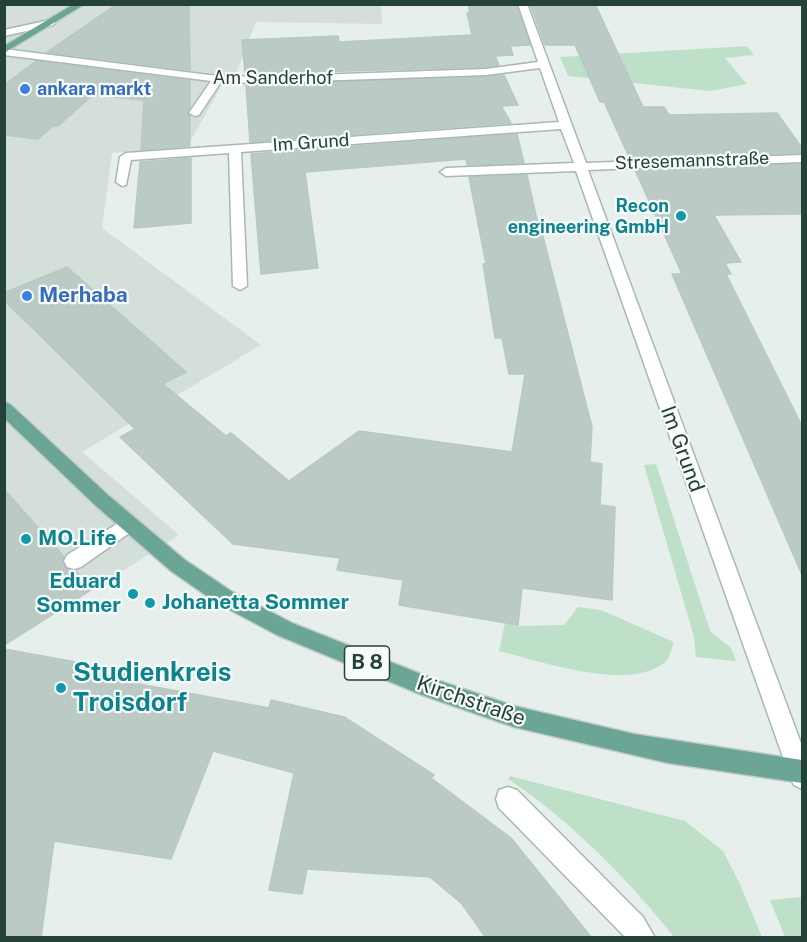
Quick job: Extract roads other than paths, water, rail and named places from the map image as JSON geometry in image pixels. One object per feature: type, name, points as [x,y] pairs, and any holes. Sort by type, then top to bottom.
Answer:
[{"type":"main road","points":[[4,51],[81,4]]},
{"type":"main road","name":"Kirchstraße","points":[[4,408],[105,506],[206,586],[319,645],[413,681],[534,722],[695,756],[802,774]]},
{"type":"street","name":"Im Grund","points":[[522,4],[802,774]]},
{"type":"street","points":[[4,33],[50,23]]},
{"type":"street","name":"Am Sanderhof","points":[[4,51],[218,79],[290,80],[413,75],[532,68],[543,64]]},
{"type":"street","points":[[195,113],[218,79]]},
{"type":"street","name":"Im Grund","points":[[122,182],[126,157],[566,125]]},
{"type":"street","points":[[236,149],[240,286]]},
{"type":"street","name":"Stresemannstraße","points":[[446,172],[802,158]]},
{"type":"street","points":[[74,561],[128,524]]},
{"type":"street","points":[[508,799],[634,926],[642,938]]},
{"type":"place","name":"ankara markt","points":[[25,89]]},
{"type":"place","name":"Recon engineering GmbH","points":[[681,216]]},
{"type":"place","name":"Merhaba","points":[[27,296]]},
{"type":"place","name":"MO.Life","points":[[26,539]]},
{"type":"place","name":"Eduard Sommer","points":[[133,594]]},
{"type":"place","name":"Johanetta Sommer","points":[[150,603]]},
{"type":"place","name":"Studienkreis Troisdorf","points":[[61,688]]}]
